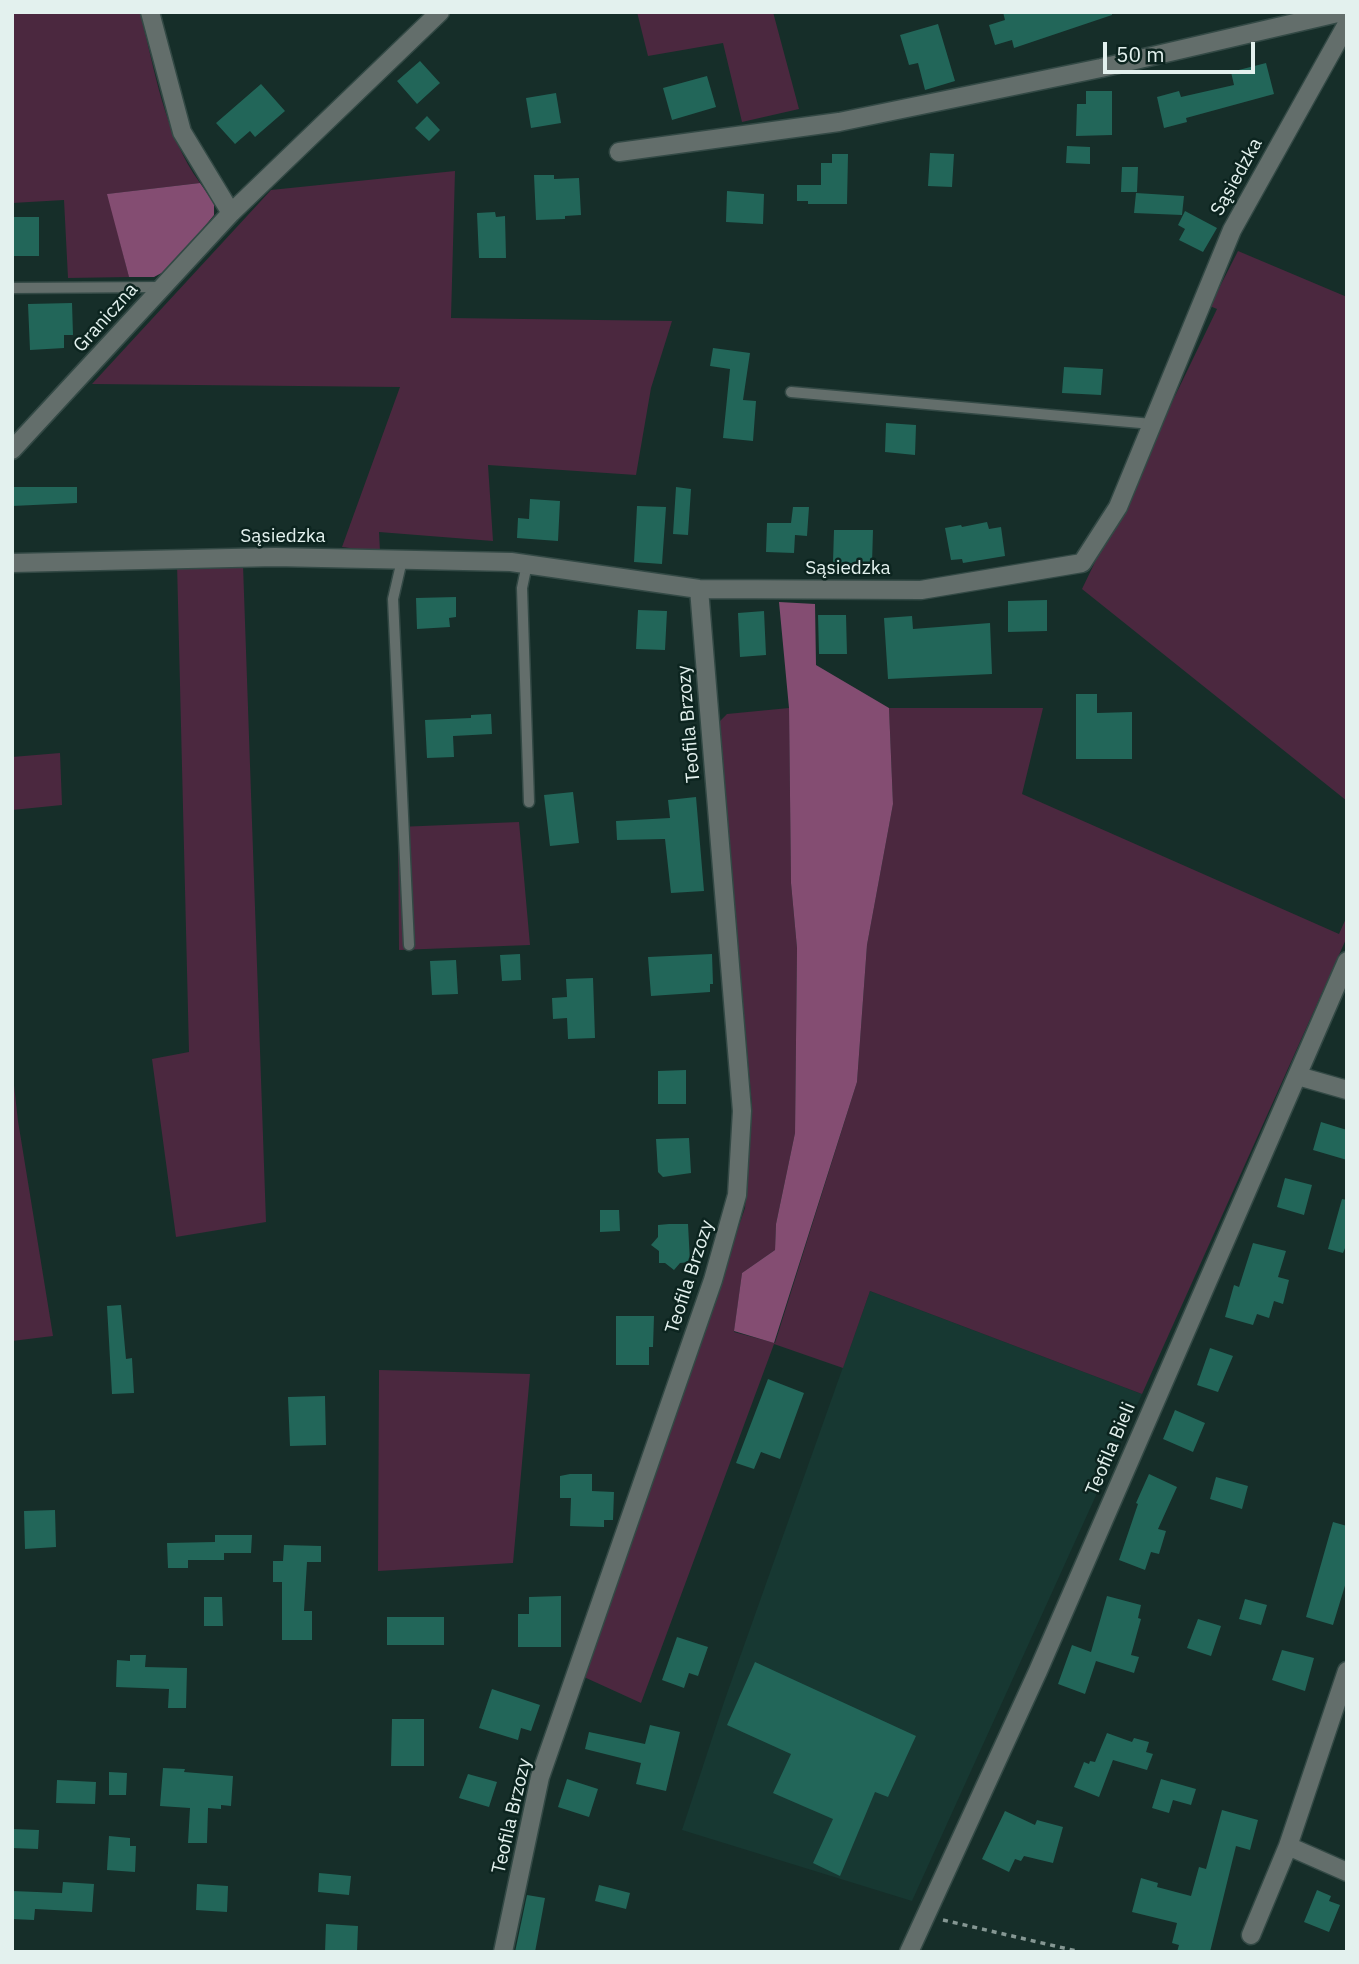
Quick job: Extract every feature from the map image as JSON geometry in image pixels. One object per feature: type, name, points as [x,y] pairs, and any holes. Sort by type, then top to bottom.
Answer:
[{"type":"street","points":[[150,12],[183,132],[230,213]]},
{"type":"street","name":"Graniczna","points":[[12,450],[230,213],[440,12]]},
{"type":"street","points":[[619,152],[839,122],[1101,68],[1342,12]]},
{"type":"street","name":"Sąsiedzka","points":[[12,563],[275,556],[402,559],[527,564],[699,589],[921,590],[1082,563],[1118,507],[1232,230],[1347,24]]},
{"type":"street","name":"Teofila Brzozy","points":[[503,1952],[540,1777],[713,1280],[737,1195],[742,1111],[699,589]]},
{"type":"street","name":"Teofila Bieli","points":[[909,1952],[1038,1671],[1347,961]]},
{"type":"street","points":[[1298,1076],[1347,1090]]},
{"type":"street","points":[[1251,1935],[1288,1846],[1347,1671]]},
{"type":"street","points":[[1288,1846],[1347,1872]]},
{"type":"lane","points":[[12,288],[163,287]]},
{"type":"lane","points":[[791,392],[1152,424]]},
{"type":"lane","points":[[402,559],[393,599],[409,945]]},
{"type":"lane","points":[[527,564],[522,588],[529,802]]},
{"type":"path","points":[[925,1916],[1081,1952]]},
{"type":"shaded area","points":[[12,12],[140,12],[169,122],[200,183],[108,194],[129,277],[68,278],[64,200],[12,203]]},
{"type":"shaded area","points":[[637,12],[773,12],[799,109],[742,122],[723,43],[648,56]]},
{"type":"shaded area","points":[[455,171],[451,318],[672,321],[651,388],[636,475],[488,465],[493,541],[379,532],[380,552],[342,547],[400,387],[92,384],[271,190]]},
{"type":"shaded area","points":[[200,183],[214,203],[214,215],[171,268],[154,277],[129,277],[107,194]]},
{"type":"shaded area","points":[[1238,251],[1347,297],[1347,801],[1082,589],[1217,309],[1210,306]]},
{"type":"shaded area","points":[[177,563],[243,565],[266,1222],[176,1237],[152,1059],[189,1052]]},
{"type":"shaded area","points":[[779,602],[815,604],[816,665],[889,708],[893,804],[867,945],[857,1082],[774,1343],[734,1331],[742,1273],[775,1250],[776,1224],[795,1133],[797,948],[791,883],[789,708]]},
{"type":"shaded area","points":[[789,708],[791,883],[797,948],[795,1133],[776,1224],[775,1250],[742,1273],[734,1332],[775,1343],[857,1082],[867,945],[893,804],[889,708],[1043,708],[1022,794],[1339,934],[1347,916],[1347,937],[1142,1394],[870,1291],[843,1368],[774,1344],[641,1703],[584,1677],[745,1208],[752,1106],[718,723],[727,714]]},
{"type":"shaded area","points":[[60,753],[62,805],[12,810],[12,757]]},
{"type":"shaded area","points":[[519,822],[530,945],[399,950],[398,827]]},
{"type":"shaded area","points":[[12,1067],[18,1121],[53,1336],[12,1341]]},
{"type":"shaded area","points":[[870,1291],[1142,1394],[912,1901],[682,1830],[724,1702]]},
{"type":"shaded area","points":[[379,1370],[530,1374],[513,1563],[378,1571]]},
{"type":"building","points":[[1003,12],[1112,12],[1112,15],[1014,48],[1012,40],[995,45],[989,25],[1005,20]]},
{"type":"building","points":[[938,24],[955,81],[925,90],[918,63],[909,65],[900,35]]},
{"type":"building","points":[[420,61],[440,83],[417,104],[397,81]]},
{"type":"building","points":[[1266,63],[1274,94],[1186,118],[1187,122],[1164,128],[1157,97],[1179,91],[1181,97],[1234,85],[1231,72]]},
{"type":"building","points":[[707,76],[716,107],[672,120],[663,88]]},
{"type":"building","points":[[261,84],[285,111],[255,137],[250,131],[235,144],[216,123]]},
{"type":"building","points":[[1086,91],[1112,91],[1112,135],[1076,136],[1077,104],[1086,104]]},
{"type":"building","points":[[556,93],[561,123],[531,128],[526,98]]},
{"type":"building","points":[[427,116],[440,130],[429,141],[415,128]]},
{"type":"building","points":[[1067,146],[1090,147],[1090,164],[1066,163]]},
{"type":"building","points":[[930,153],[954,154],[952,187],[928,186]]},
{"type":"building","points":[[832,154],[848,154],[847,204],[808,204],[808,201],[797,201],[797,185],[821,185],[821,163],[832,163]]},
{"type":"building","points":[[1122,167],[1138,167],[1137,192],[1121,192]]},
{"type":"building","points":[[534,175],[554,175],[554,179],[579,178],[581,215],[565,216],[565,219],[536,220]]},
{"type":"building","points":[[727,191],[764,194],[763,224],[726,222]]},
{"type":"building","points":[[1136,193],[1184,196],[1182,215],[1134,213]]},
{"type":"building","points":[[1185,211],[1217,228],[1203,252],[1179,240],[1185,229],[1178,225]]},
{"type":"building","points":[[495,212],[496,217],[505,216],[506,258],[479,258],[477,213]]},
{"type":"building","points":[[12,217],[39,217],[39,256],[12,256]]},
{"type":"building","points":[[72,303],[73,335],[64,335],[64,348],[30,350],[28,304]]},
{"type":"building","points":[[713,348],[750,353],[743,400],[756,401],[753,441],[723,438],[730,369],[710,366]]},
{"type":"building","points":[[1064,367],[1103,369],[1101,395],[1062,393]]},
{"type":"building","points":[[886,423],[916,425],[915,455],[885,452]]},
{"type":"building","points":[[12,487],[77,487],[77,503],[12,506]]},
{"type":"building","points":[[676,487],[691,489],[688,535],[673,534]]},
{"type":"building","points":[[530,499],[560,501],[558,541],[517,538],[518,518],[529,519]]},
{"type":"building","points":[[637,506],[666,507],[662,564],[634,562]]},
{"type":"building","points":[[793,507],[809,507],[807,536],[795,535],[794,553],[766,552],[767,523],[791,523]]},
{"type":"building","points":[[987,522],[989,529],[1001,527],[1005,556],[963,563],[962,559],[951,560],[945,528]]},
{"type":"building","points":[[834,530],[873,530],[872,564],[833,562]]},
{"type":"building","points":[[456,597],[456,617],[449,618],[450,627],[417,629],[416,598]]},
{"type":"building","points":[[1047,600],[1047,631],[1008,632],[1008,601]]},
{"type":"building","points":[[638,610],[667,611],[665,650],[636,649]]},
{"type":"building","points":[[764,611],[766,655],[740,657],[738,613]]},
{"type":"building","points":[[818,615],[846,615],[847,654],[819,654]]},
{"type":"building","points":[[912,616],[913,629],[990,623],[992,674],[888,679],[884,618]]},
{"type":"building","points":[[1076,694],[1097,694],[1097,713],[1132,712],[1132,759],[1076,759]]},
{"type":"building","points":[[491,714],[492,734],[453,736],[454,757],[427,758],[425,720],[471,718],[471,715]]},
{"type":"building","points":[[573,792],[579,843],[550,846],[544,795]]},
{"type":"building","points":[[696,797],[704,891],[671,893],[665,839],[617,840],[616,821],[670,818],[668,800]]},
{"type":"building","points":[[520,954],[521,980],[502,981],[500,955]]},
{"type":"building","points":[[712,954],[713,984],[710,984],[710,992],[651,996],[648,957]]},
{"type":"building","points":[[456,960],[458,994],[432,995],[430,961]]},
{"type":"building","points":[[593,978],[595,1038],[568,1039],[567,1018],[553,1019],[552,998],[567,997],[566,979]]},
{"type":"building","points":[[686,1070],[686,1104],[658,1104],[658,1071]]},
{"type":"building","points":[[1321,1122],[1347,1130],[1347,1160],[1313,1150]]},
{"type":"building","points":[[689,1138],[691,1173],[663,1177],[658,1172],[656,1139]]},
{"type":"building","points":[[1285,1178],[1312,1185],[1304,1215],[1277,1207]]},
{"type":"building","points":[[1342,1199],[1347,1200],[1347,1243],[1343,1253],[1328,1249]]},
{"type":"building","points":[[600,1210],[619,1210],[620,1231],[600,1232]]},
{"type":"building","points":[[688,1224],[690,1262],[680,1263],[674,1270],[665,1263],[659,1263],[659,1251],[651,1245],[658,1237],[658,1225]]},
{"type":"building","points":[[1253,1243],[1286,1251],[1278,1277],[1289,1280],[1283,1304],[1274,1301],[1269,1318],[1257,1314],[1253,1325],[1225,1317],[1234,1285],[1239,1287]]},
{"type":"building","points":[[121,1305],[126,1359],[132,1358],[134,1393],[112,1394],[107,1306]]},
{"type":"building","points":[[616,1316],[654,1316],[653,1347],[649,1347],[649,1365],[616,1365]]},
{"type":"building","points":[[1210,1348],[1233,1356],[1218,1392],[1197,1385]]},
{"type":"building","points":[[768,1379],[804,1393],[780,1459],[761,1452],[754,1469],[736,1463]]},
{"type":"building","points":[[325,1396],[326,1445],[290,1446],[288,1397]]},
{"type":"building","points":[[1175,1410],[1205,1423],[1193,1452],[1163,1439]]},
{"type":"building","points":[[592,1474],[592,1491],[614,1492],[613,1520],[604,1520],[604,1527],[570,1526],[571,1498],[560,1498],[560,1476]]},
{"type":"building","points":[[1149,1474],[1177,1487],[1158,1529],[1166,1531],[1159,1554],[1151,1552],[1145,1570],[1119,1560],[1138,1504],[1136,1503]]},
{"type":"building","points":[[1216,1477],[1248,1486],[1242,1509],[1210,1499]]},
{"type":"building","points":[[55,1510],[56,1547],[25,1549],[24,1511]]},
{"type":"building","points":[[1333,1522],[1347,1526],[1347,1579],[1333,1625],[1306,1617]]},
{"type":"building","points":[[215,1535],[252,1535],[251,1553],[224,1553],[224,1560],[188,1560],[188,1568],[168,1568],[167,1543],[215,1542]]},
{"type":"building","points":[[284,1545],[321,1546],[321,1562],[307,1562],[304,1611],[312,1611],[312,1640],[282,1640],[282,1582],[273,1582],[273,1561],[283,1561]]},
{"type":"building","points":[[561,1596],[561,1647],[518,1647],[518,1614],[529,1614],[529,1597]]},
{"type":"building","points":[[1107,1596],[1141,1605],[1138,1618],[1141,1619],[1131,1655],[1139,1657],[1134,1673],[1096,1661],[1085,1694],[1058,1684],[1072,1645],[1091,1652]]},
{"type":"building","points":[[204,1597],[222,1597],[223,1626],[204,1626]]},
{"type":"building","points":[[1245,1599],[1267,1605],[1261,1625],[1239,1619]]},
{"type":"building","points":[[387,1617],[444,1617],[444,1645],[387,1645]]},
{"type":"building","points":[[1198,1619],[1221,1626],[1211,1656],[1187,1648]]},
{"type":"building","points":[[677,1637],[708,1647],[698,1676],[689,1673],[684,1688],[662,1680]]},
{"type":"building","points":[[1282,1650],[1314,1658],[1305,1691],[1272,1680]]},
{"type":"building","points":[[130,1655],[146,1655],[145,1667],[187,1668],[186,1708],[168,1708],[169,1689],[116,1687],[117,1660],[130,1661]]},
{"type":"building","points":[[755,1662],[916,1736],[888,1797],[875,1792],[840,1876],[813,1863],[833,1819],[773,1793],[791,1754],[727,1725]]},
{"type":"building","points":[[492,1689],[540,1705],[531,1731],[521,1728],[518,1740],[479,1728]]},
{"type":"building","points":[[392,1719],[424,1719],[424,1766],[391,1766]]},
{"type":"building","points":[[650,1725],[680,1732],[666,1791],[636,1784],[641,1763],[585,1749],[589,1732],[645,1744]]},
{"type":"building","points":[[1107,1733],[1132,1742],[1134,1738],[1149,1742],[1146,1752],[1153,1754],[1147,1770],[1113,1760],[1099,1797],[1074,1787],[1084,1762],[1095,1762]]},
{"type":"building","points":[[163,1768],[233,1776],[231,1806],[221,1805],[221,1809],[208,1808],[207,1843],[188,1843],[190,1808],[160,1806]]},
{"type":"building","points":[[109,1772],[127,1773],[126,1795],[109,1795]]},
{"type":"building","points":[[468,1774],[497,1782],[489,1807],[459,1798]]},
{"type":"building","points":[[567,1779],[598,1789],[589,1817],[558,1807]]},
{"type":"building","points":[[1161,1779],[1196,1789],[1191,1805],[1173,1800],[1169,1813],[1152,1808]]},
{"type":"building","points":[[57,1780],[96,1782],[95,1804],[56,1803]]},
{"type":"building","points":[[1222,1810],[1258,1820],[1250,1850],[1236,1846],[1210,1952],[1177,1952],[1179,1945],[1172,1943],[1177,1923],[1132,1912],[1141,1878],[1158,1883],[1157,1887],[1191,1896],[1199,1867],[1206,1869]]},
{"type":"building","points":[[1005,1811],[1035,1825],[1037,1820],[1063,1827],[1053,1863],[1024,1856],[1021,1861],[1015,1859],[1009,1872],[982,1859]]},
{"type":"building","points":[[12,1829],[39,1830],[38,1849],[12,1848]]},
{"type":"building","points":[[109,1836],[130,1838],[130,1846],[136,1846],[135,1872],[107,1870]]},
{"type":"building","points":[[319,1873],[351,1876],[349,1895],[318,1892]]},
{"type":"building","points":[[63,1882],[94,1884],[92,1912],[35,1909],[34,1920],[12,1919],[12,1891],[62,1893]]},
{"type":"building","points":[[197,1884],[228,1886],[227,1912],[196,1910]]},
{"type":"building","points":[[599,1885],[630,1893],[626,1909],[595,1901]]},
{"type":"building","points":[[1317,1890],[1331,1896],[1329,1901],[1340,1905],[1329,1932],[1304,1922]]},
{"type":"building","points":[[527,1895],[545,1898],[535,1952],[515,1952]]},
{"type":"building","points":[[326,1924],[358,1926],[357,1952],[325,1952]]}]
